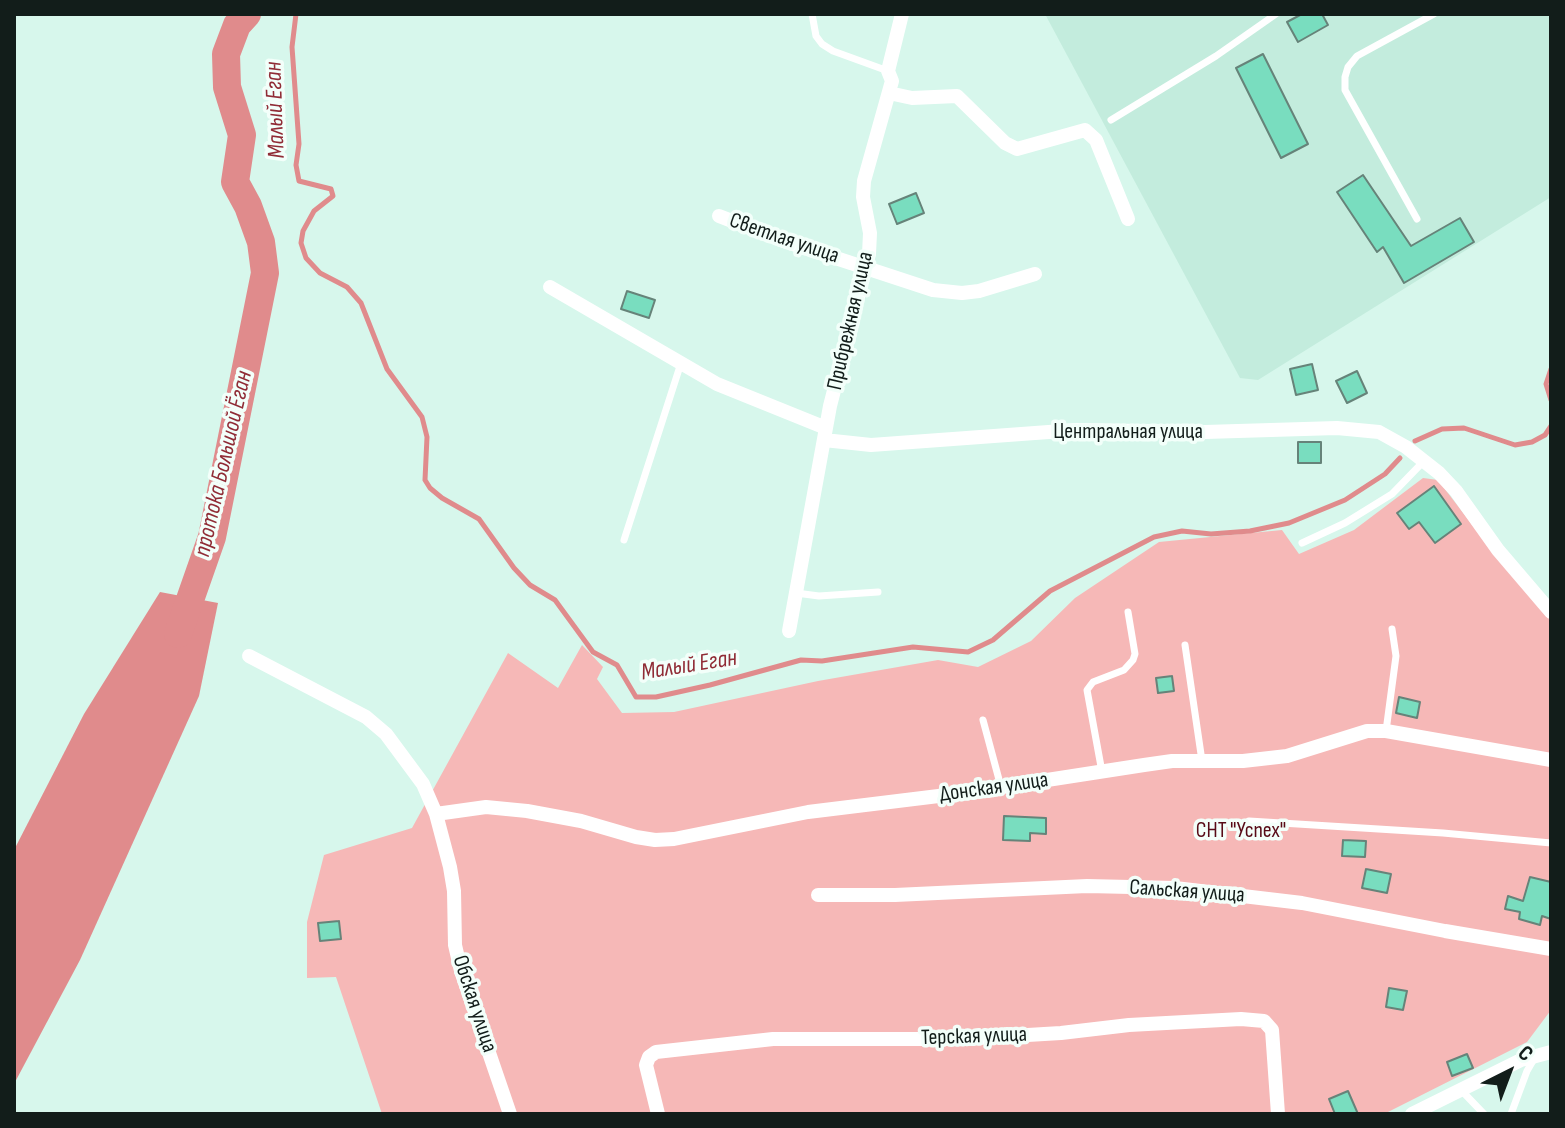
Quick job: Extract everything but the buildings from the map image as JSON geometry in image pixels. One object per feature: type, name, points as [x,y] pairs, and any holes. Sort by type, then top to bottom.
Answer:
[{"type":"street","name":"Прибрежная улица","points":[[789,631],[825,434],[865,267],[870,233],[863,197],[864,181],[892,81],[888,71],[902,14]]},
{"type":"street","points":[[889,93],[912,98],[957,96],[1005,143],[1017,149],[1085,130],[1096,140],[1128,219]]},
{"type":"street","name":"Светлая улица","points":[[719,216],[933,290],[979,291],[1035,274]]},
{"type":"street","name":"Центральная улица","points":[[550,287],[717,384],[825,434],[871,445],[1076,430],[1205,432],[1337,428],[1379,432],[1424,461],[1456,491],[1498,550],[1551,612]]},
{"type":"street","name":"Обская улица","points":[[249,656],[366,717],[386,734],[423,784],[436,814],[454,891],[455,945],[510,1114]]},
{"type":"street","name":"Донская улица","points":[[436,814],[486,807],[527,811],[655,840],[674,839],[808,812],[1172,761],[1243,761],[1287,756],[1350,734],[1386,731],[1551,760]]},
{"type":"street","name":"Сальская улица","points":[[818,895],[895,895],[1087,886],[1175,888],[1302,903],[1551,949]]},
{"type":"street","name":"Терская улица","points":[[658,1114],[646,1065],[649,1057],[656,1052],[773,1039],[961,1039],[1241,1019],[1264,1021],[1272,1030],[1278,1114]]},
{"type":"street","points":[[1412,1114],[1544,1053]]},
{"type":"lane","points":[[812,14],[816,36],[822,44],[888,71]]},
{"type":"lane","points":[[1111,120],[1197,69],[1276,14]]},
{"type":"lane","points":[[1417,219],[1345,90],[1345,77],[1357,56],[1432,14]]},
{"type":"lane","points":[[624,540],[681,362]]},
{"type":"lane","points":[[1302,543],[1345,523],[1392,494],[1424,461]]},
{"type":"lane","points":[[795,593],[819,596],[878,592]]},
{"type":"lane","points":[[1102,772],[1087,690],[1093,682],[1124,670],[1133,660],[1135,654],[1128,612]]},
{"type":"lane","points":[[1386,731],[1396,656],[1392,629]]},
{"type":"lane","points":[[1185,645],[1202,761]]},
{"type":"lane","points":[[983,720],[1001,787]]},
{"type":"lane","points":[[1249,821],[1428,831],[1551,843]]},
{"type":"lane","points":[[1511,1114],[1527,1071],[1544,1053]]},
{"type":"lane","points":[[1461,1090],[1484,1114]]},
{"type":"shaded area","points":[[1045,14],[1551,14],[1551,197],[1258,380],[1240,378]]},
{"type":"shaded area","name":"протока Большой Ёган","points":[[160,592],[218,603],[199,696],[80,960],[14,1084],[14,850],[84,714]]},
{"type":"green space","name":"СНТ \"Успех\"","points":[[1423,478],[1438,480],[1493,552],[1551,619],[1551,1010],[1527,1042],[1384,1114],[382,1114],[336,977],[307,978],[307,922],[324,855],[412,828],[508,653],[558,688],[582,645],[603,667],[597,679],[622,713],[674,712],[818,681],[938,660],[978,667],[1031,641],[1075,598],[1159,542],[1282,530],[1299,554],[1354,530]]},
{"type":"waterway","name":"протока Большой Ёган","points":[[178,634],[212,537],[265,273],[261,242],[235,182],[242,135],[227,87],[226,54],[237,25],[247,14]]},
{"type":"waterway","name":"Малый Еган","points":[[296,14],[292,47],[299,181],[331,189],[333,196],[314,211],[303,231],[301,243],[306,258],[320,273],[347,287],[361,303],[387,369],[422,417],[427,437],[425,480],[430,488],[479,519],[514,568],[530,585],[555,600],[593,652],[617,665],[636,697],[656,697],[710,685],[801,660],[822,661],[913,647],[968,652],[993,640],[1050,591],[1154,537],[1182,531],[1211,534],[1250,531],[1289,523],[1345,500],[1385,474],[1400,458]]},
{"type":"waterway","name":"Малый Еган","points":[[1551,369],[1546,384],[1551,400]]},
{"type":"waterway","name":"Малый Еган","points":[[1415,441],[1442,429],[1464,428],[1515,445],[1532,442],[1545,435],[1551,426]]}]
